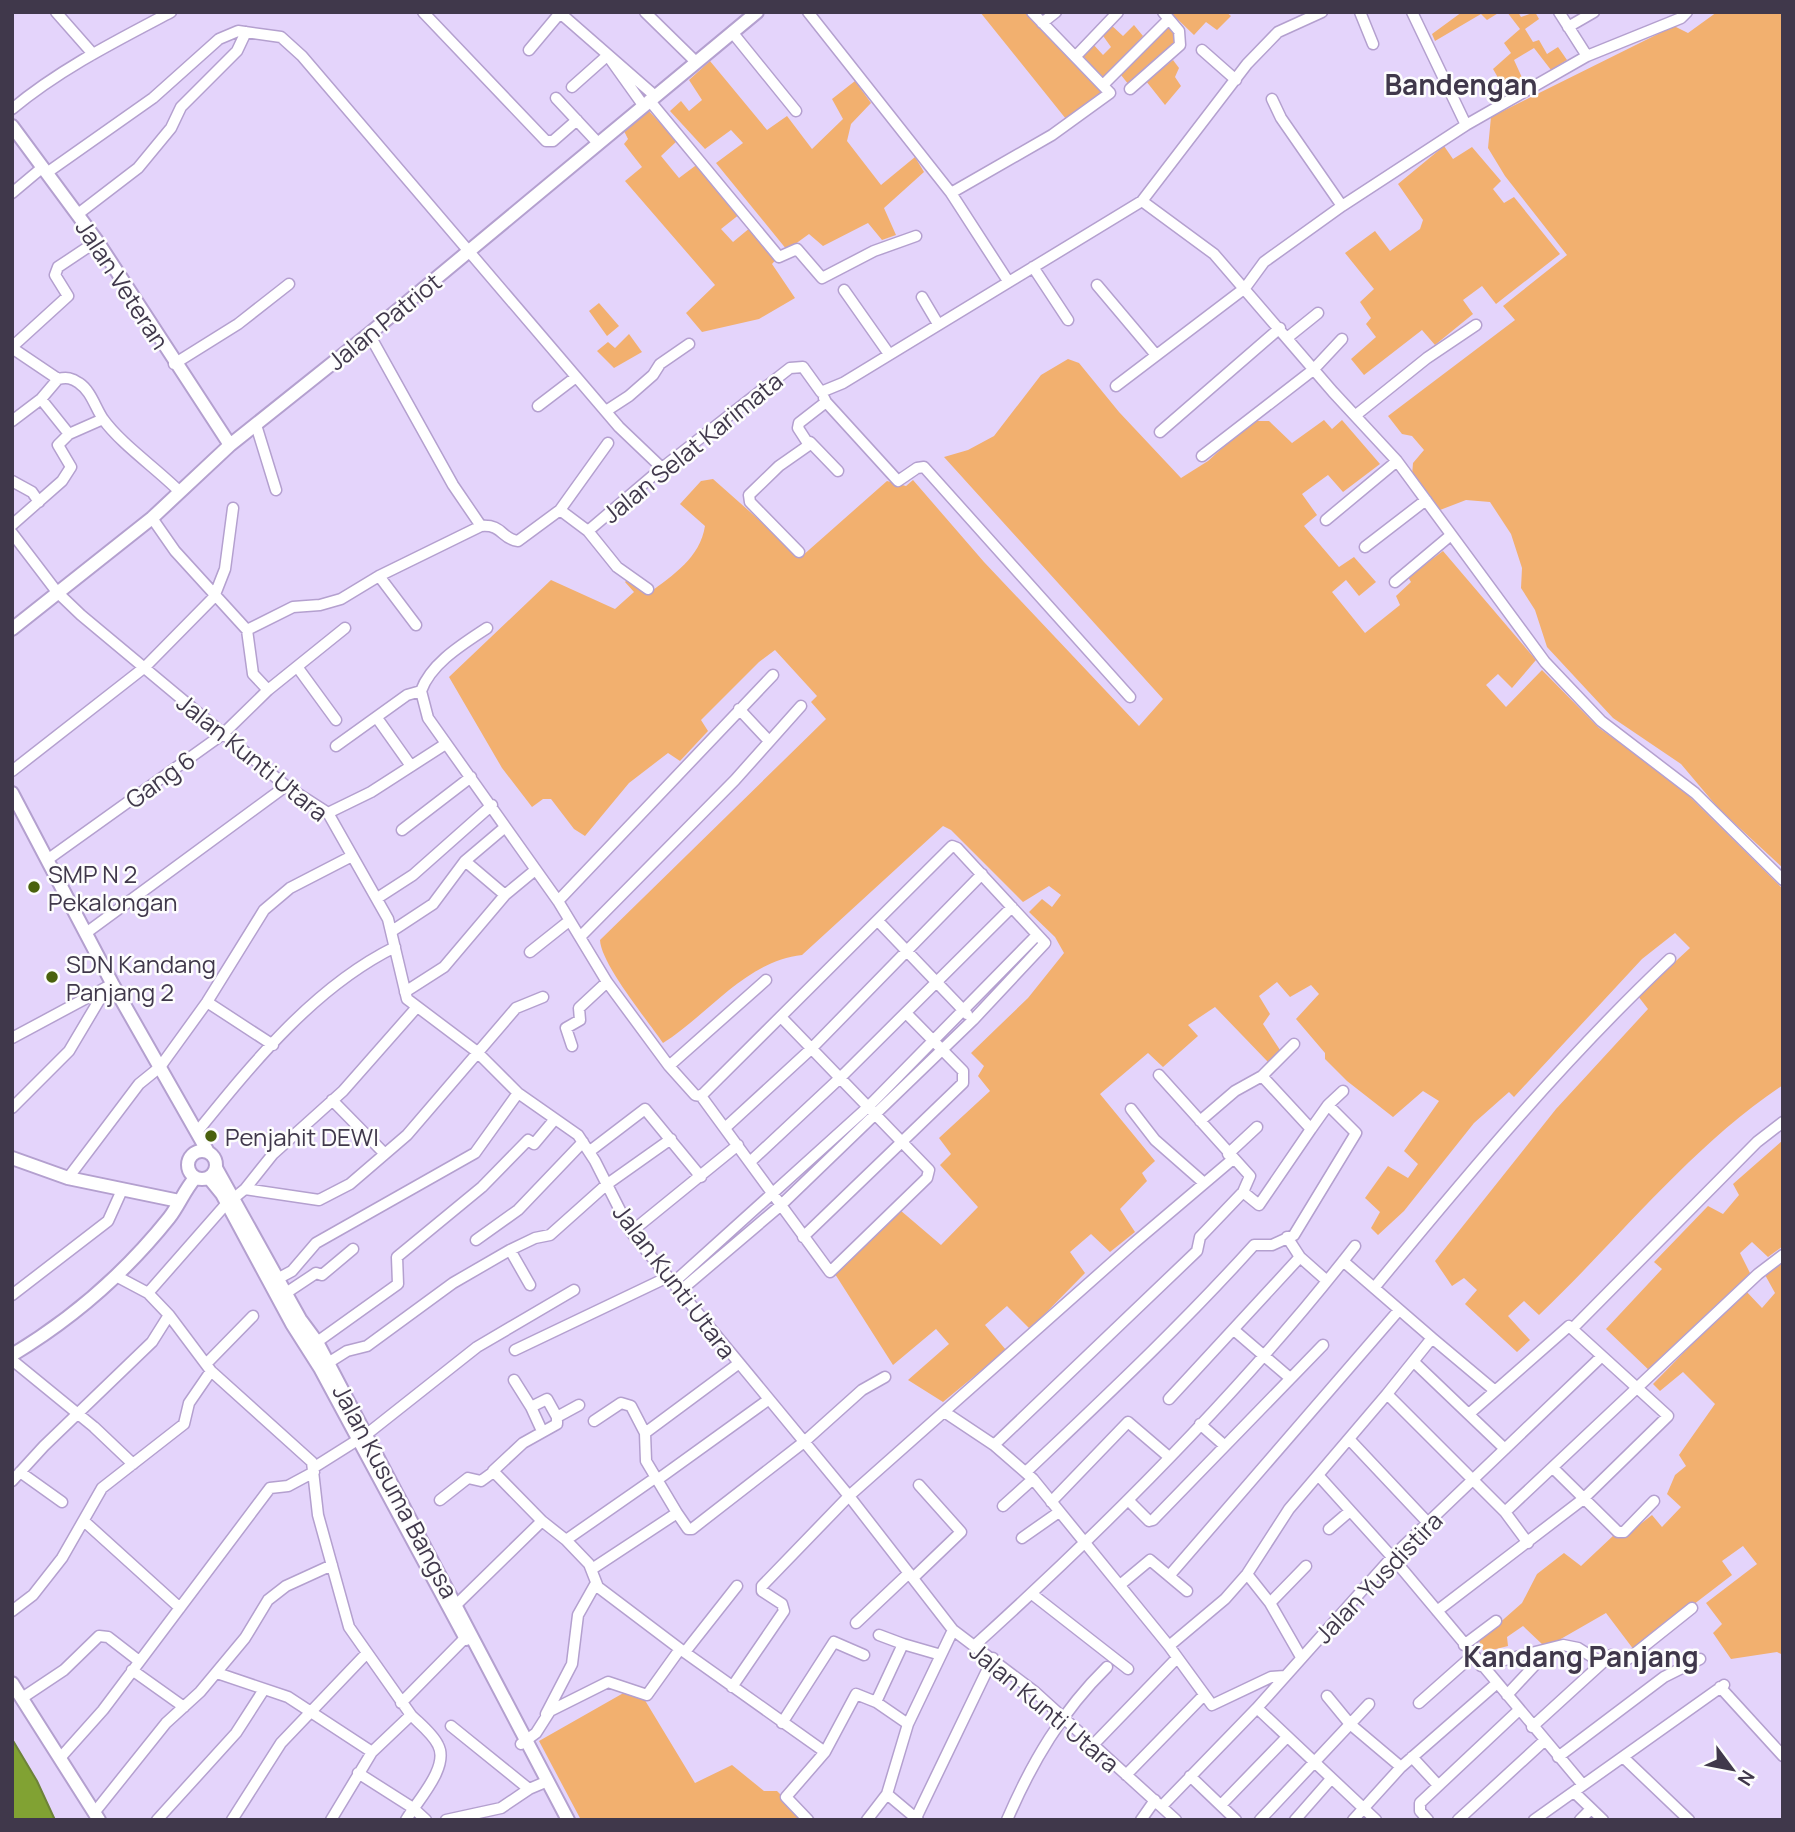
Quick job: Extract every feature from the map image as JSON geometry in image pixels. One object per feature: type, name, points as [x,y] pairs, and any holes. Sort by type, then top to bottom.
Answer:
[{"type":"street","points":[[56,12],[93,54]]},
{"type":"street","points":[[12,109],[32,92],[153,16],[171,12]]},
{"type":"street","points":[[423,12],[546,141],[553,141],[577,120]]},
{"type":"street","points":[[646,12],[693,59]]},
{"type":"street","name":"Jalan Patriot","points":[[12,629],[152,518],[230,445],[468,252],[693,59],[757,12]]},
{"type":"street","points":[[808,12],[951,193],[1008,281]]},
{"type":"street","points":[[951,193],[1052,135],[1109,94],[1104,84],[1032,12]]},
{"type":"street","points":[[1042,23],[1056,12]]},
{"type":"street","points":[[1076,56],[1118,12]]},
{"type":"street","points":[[1322,12],[1278,32],[1236,79],[1142,201],[1214,254],[1280,328],[1313,370],[1397,461],[1545,662],[1601,721],[1695,793],[1783,880]]},
{"type":"street","points":[[1360,12],[1373,44]]},
{"type":"street","points":[[1412,12],[1466,125]]},
{"type":"street","points":[[1559,12],[1587,56]]},
{"type":"street","points":[[1568,27],[1594,12]]},
{"type":"street","points":[[529,50],[560,13],[608,55],[649,99],[776,254],[781,257],[797,249],[820,277],[874,251],[916,236]]},
{"type":"street","points":[[1116,387],[1245,288],[1264,262],[1342,206],[1466,125],[1587,56],[1689,13]]},
{"type":"street","points":[[1104,84],[1166,16],[1179,31],[1178,48],[1130,89]]},
{"type":"street","points":[[12,193],[153,98],[219,39],[237,31],[281,37],[302,56],[606,411],[662,468]]},
{"type":"street","points":[[78,214],[138,168],[171,128],[181,107],[237,51],[246,32]]},
{"type":"street","points":[[732,32],[796,111]]},
{"type":"street","points":[[1202,50],[1236,79]]},
{"type":"street","points":[[572,86],[608,55]]},
{"type":"street","points":[[556,98],[596,141]]},
{"type":"street","points":[[1272,99],[1281,118],[1342,206]]},
{"type":"street","name":"Jalan Veteran","points":[[12,126],[97,241],[138,302],[174,364],[230,445]]},
{"type":"street","name":"Jalan Selat Karimata","points":[[481,527],[497,527],[511,540],[518,541],[560,510],[588,531],[662,468],[790,368],[803,366],[821,391],[855,375],[1142,201]]},
{"type":"street","points":[[58,379],[12,347],[68,296],[55,275],[58,267],[97,241]]},
{"type":"street","points":[[1032,267],[1068,320]]},
{"type":"street","points":[[174,364],[238,324],[289,285]]},
{"type":"street","points":[[1097,285],[1156,355]]},
{"type":"street","points":[[844,290],[889,354]]},
{"type":"street","points":[[922,297],[938,324]]},
{"type":"street","points":[[1287,338],[1318,313]]},
{"type":"street","points":[[1356,415],[1427,358],[1476,325]]},
{"type":"street","points":[[1160,432],[1280,328]]},
{"type":"street","points":[[247,630],[293,607],[320,605],[341,599],[379,576],[481,527],[453,485],[369,334]]},
{"type":"street","points":[[1202,456],[1313,370],[1342,339]]},
{"type":"street","points":[[606,411],[629,396],[653,375],[660,364],[689,344]]},
{"type":"street","points":[[12,421],[41,399],[58,379],[67,377],[82,384],[103,419],[124,442],[148,460],[179,491]]},
{"type":"street","points":[[538,406],[576,377]]},
{"type":"street","points":[[821,391],[826,402],[898,481],[922,467],[928,471],[1129,697]]},
{"type":"street","points":[[41,399],[69,434]]},
{"type":"street","points":[[826,402],[799,423],[798,428],[838,471]]},
{"type":"street","points":[[12,525],[70,471],[71,465],[58,445],[69,434],[103,419]]},
{"type":"street","points":[[256,425],[276,490]]},
{"type":"street","points":[[799,551],[751,502],[749,495],[779,466],[805,450],[810,442]]},
{"type":"street","points":[[560,510],[608,443]]},
{"type":"street","points":[[1326,520],[1397,461]]},
{"type":"street","points":[[12,481],[32,492],[39,502]]},
{"type":"street","points":[[1365,547],[1426,500]]},
{"type":"street","points":[[12,771],[145,667],[189,626],[214,597],[225,569],[233,508]]},
{"type":"street","points":[[152,518],[214,597],[247,630],[253,674],[268,690]]},
{"type":"street","points":[[588,531],[617,567],[648,589]]},
{"type":"street","name":"Jalan Kunti Utara","points":[[12,533],[57,593],[286,786],[328,813],[379,897],[392,931],[407,999],[476,1051],[518,1093],[583,1142],[631,1232],[849,1496],[953,1630],[993,1658],[1062,1716],[1176,1820]]},
{"type":"street","points":[[1395,582],[1451,535]]},
{"type":"street","points":[[379,576],[416,625]]},
{"type":"street","name":"Gang 6","points":[[47,860],[223,734],[268,690],[345,628]]},
{"type":"street","points":[[336,746],[407,695],[421,691],[432,672],[458,647],[486,628]]},
{"type":"street","points":[[298,668],[336,720]]},
{"type":"street","points":[[558,901],[773,675]]},
{"type":"street","points":[[421,691],[428,718],[444,745],[492,805],[504,828],[558,901],[607,982],[669,1066],[695,1095],[701,1096],[830,1272],[928,1176],[927,1167],[781,1017]]},
{"type":"street","points":[[580,937],[735,780],[801,706]]},
{"type":"street","points":[[738,709],[768,740]]},
{"type":"street","points":[[377,718],[411,766]]},
{"type":"street","points":[[328,813],[371,792],[444,745]]},
{"type":"street","points":[[402,830],[471,776]]},
{"type":"street","points":[[86,933],[286,786]]},
{"type":"street","name":"Jalan Kusuma Bangsa","points":[[12,793],[86,933],[110,986],[208,1152],[215,1159],[213,1173],[363,1437]]},
{"type":"street","points":[[379,897],[413,875],[492,805]]},
{"type":"street","points":[[392,931],[433,904],[466,861],[504,828]]},
{"type":"street","points":[[515,1350],[674,1284],[780,1206],[871,1111],[969,1016],[1037,936],[982,874],[952,846],[701,1096]]},
{"type":"street","points":[[68,1178],[139,1084],[160,1067],[207,1002],[264,909],[290,888],[352,856]]},
{"type":"street","points":[[466,861],[505,895]]},
{"type":"street","points":[[405,992],[443,967],[505,895],[534,871]]},
{"type":"street","points":[[725,1128],[811,1049],[982,874]]},
{"type":"street","points":[[750,1162],[939,982],[1012,907]]},
{"type":"street","points":[[530,952],[569,921]]},
{"type":"street","points":[[878,921],[969,1016]]},
{"type":"street","points":[[191,1169],[194,1127],[273,1045],[343,978],[394,947]]},
{"type":"street","points":[[1374,1288],[1544,1091],[1670,959]]},
{"type":"street","points":[[669,1066],[766,980]]},
{"type":"street","points":[[572,1046],[567,1027],[580,1020],[579,1008],[607,982]]},
{"type":"street","points":[[12,1038],[110,986]]},
{"type":"street","points":[[12,1108],[69,1052],[110,986]]},
{"type":"street","points":[[244,1189],[319,1200],[350,1184],[407,1135],[476,1051],[516,1008],[543,997]]},
{"type":"street","points":[[207,1002],[273,1045]]},
{"type":"street","points":[[148,1293],[228,1199],[244,1189],[273,1154],[332,1100],[417,1007]]},
{"type":"street","points":[[803,1237],[904,1143],[963,1083],[963,1071],[906,1013]]},
{"type":"street","points":[[1200,1121],[1235,1091],[1262,1076],[1294,1044]]},
{"type":"street","points":[[994,1445],[1197,1251],[1200,1237],[1243,1192],[1250,1176],[1159,1075]]},
{"type":"street","points":[[1262,1076],[1311,1129]]},
{"type":"street","points":[[1243,1192],[1259,1205],[1328,1105],[1343,1091]]},
{"type":"street","points":[[279,1279],[292,1271],[316,1243],[475,1153],[518,1093]]},
{"type":"street","points":[[332,1100],[385,1154]]},
{"type":"street","points":[[1003,1506],[1185,1321],[1252,1246],[1259,1243],[1270,1246],[1297,1232],[1356,1133],[1328,1105]]},
{"type":"street","points":[[590,1151],[645,1109],[701,1177]]},
{"type":"street","points":[[1131,1109],[1155,1140],[1204,1183]]},
{"type":"street","points":[[674,1284],[871,1111]]},
{"type":"street","points":[[317,1342],[398,1284],[397,1257],[482,1187],[528,1140],[534,1144],[555,1119]]},
{"type":"street","points":[[1573,1328],[1757,1142],[1783,1122]]},
{"type":"street","points":[[732,1687],[784,1611],[782,1604],[762,1591],[762,1586],[849,1496],[1204,1183],[1257,1127]]},
{"type":"street","points":[[328,1363],[346,1351],[367,1346],[453,1283],[510,1250],[537,1237],[550,1235],[606,1185],[671,1139]]},
{"type":"street","points":[[476,1240],[518,1210],[583,1142]]},
{"type":"street","points":[[631,1232],[738,1145]]},
{"type":"street","points":[[132,1464],[78,1413],[12,1357],[68,1319],[116,1276],[164,1224],[180,1198],[199,1151],[208,1152]]},
{"type":"street","points":[[12,1158],[68,1178],[122,1190],[180,1198]]},
{"type":"street","points":[[191,1169],[213,1173]]},
{"type":"street","points":[[12,1295],[108,1221],[122,1190]]},
{"type":"street","points":[[1287,1237],[1300,1257],[1326,1282]]},
{"type":"street","name":"Jalan Kusuma Bangsa","points":[[253,1241],[279,1279],[296,1321],[317,1342],[386,1484],[545,1783],[568,1820]]},
{"type":"street","points":[[974,1646],[1087,1543],[1169,1457],[1262,1355],[1355,1246]]},
{"type":"street","points":[[286,1293],[316,1273],[322,1275],[353,1249]]},
{"type":"street","points":[[510,1250],[530,1285]]},
{"type":"street","points":[[1505,1512],[1758,1273],[1783,1255]]},
{"type":"street","points":[[1170,1399],[1300,1257]]},
{"type":"street","points":[[1343,1261],[1494,1390]]},
{"type":"street","points":[[116,1276],[148,1293],[169,1315],[208,1367],[308,1455],[314,1470],[318,1515],[346,1620],[366,1654],[401,1703],[438,1743],[442,1756],[439,1768],[406,1820]]},
{"type":"street","points":[[61,1757],[103,1710],[271,1488],[288,1486],[314,1470],[363,1437],[477,1347],[574,1290]]},
{"type":"street","points":[[1169,1576],[1399,1310]]},
{"type":"street","points":[[12,1481],[152,1342],[169,1315]]},
{"type":"street","points":[[12,1611],[42,1585],[85,1522],[102,1488],[178,1431],[187,1417],[189,1403],[208,1367],[253,1316]]},
{"type":"street","points":[[1437,1611],[1582,1500],[1668,1419],[1665,1412],[1573,1328],[1564,1328],[1470,1413]]},
{"type":"street","points":[[1234,1330],[1290,1378]]},
{"type":"street","points":[[1169,1646],[1225,1599],[1247,1574],[1279,1523],[1432,1338]]},
{"type":"street","points":[[1128,1500],[1152,1521],[1323,1345]]},
{"type":"street","name":"Jalan Yusdistira","points":[[1141,1820],[1190,1776],[1257,1708],[1392,1557],[1430,1525],[1473,1479],[1602,1356]]},
{"type":"street","points":[[1414,1362],[1505,1449]]},
{"type":"street","points":[[645,1433],[738,1364]]},
{"type":"street","points":[[594,1421],[617,1405],[626,1403],[645,1433],[644,1453],[656,1479],[688,1529],[692,1529],[804,1442],[862,1390],[885,1377]]},
{"type":"street","points":[[514,1380],[542,1431]]},
{"type":"street","points":[[1387,1394],[1505,1512],[1528,1543]]},
{"type":"street","points":[[440,1500],[468,1478],[481,1481],[492,1473],[500,1462],[557,1423],[547,1399],[531,1407]]},
{"type":"street","points":[[566,1540],[768,1400]]},
{"type":"street","points":[[556,1417],[579,1405]]},
{"type":"street","points":[[946,1413],[994,1445],[1030,1476],[1169,1646],[1204,1695],[1215,1705],[1271,1677],[1285,1676]]},
{"type":"street","points":[[1051,1502],[1128,1422],[1169,1457]]},
{"type":"street","points":[[1200,1424],[1225,1446]]},
{"type":"street","points":[[1349,1438],[1430,1525]]},
{"type":"street","points":[[1553,1468],[1582,1500],[1622,1532],[1654,1501]]},
{"type":"street","points":[[20,1472],[62,1503]]},
{"type":"street","points":[[492,1473],[566,1540],[592,1569],[596,1583],[732,1687],[825,1752]]},
{"type":"street","points":[[1318,1475],[1392,1557],[1472,1656],[1583,1785]]},
{"type":"street","points":[[856,1623],[961,1532],[919,1485]]},
{"type":"street","points":[[1329,1529],[1350,1511]]},
{"type":"street","points":[[1022,1538],[1059,1512]]},
{"type":"street","points":[[592,1569],[677,1513]]},
{"type":"street","points":[[456,1605],[542,1521]]},
{"type":"street","points":[[85,1522],[180,1608]]},
{"type":"street","points":[[1120,1585],[1148,1560],[1187,1591]]},
{"type":"street","points":[[12,1683],[97,1816],[149,1743],[217,1673],[251,1630],[268,1600],[286,1586],[332,1564]]},
{"type":"street","points":[[1270,1603],[1306,1566]]},
{"type":"street","points":[[1247,1574],[1270,1603],[1301,1657]]},
{"type":"street","points":[[524,1742],[536,1733],[572,1664],[578,1615],[596,1583]]},
{"type":"street","name":"Jalan Kusuma Bangsa","points":[[440,1585],[456,1605],[468,1635]]},
{"type":"street","points":[[545,1714],[611,1681],[647,1695],[737,1586]]},
{"type":"street","points":[[1032,1594],[1128,1669]]},
{"type":"street","points":[[1532,1727],[1602,1663],[1615,1654],[1628,1658],[1692,1608]]},
{"type":"street","points":[[1464,1645],[1496,1621]]},
{"type":"street","points":[[867,1820],[887,1794],[908,1724],[953,1630]]},
{"type":"street","points":[[401,1703],[468,1635]]},
{"type":"street","points":[[879,1635],[941,1655]]},
{"type":"street","points":[[22,1698],[64,1670],[99,1636],[108,1637],[135,1665],[184,1707]]},
{"type":"street","points":[[782,1723],[834,1642],[864,1655]]},
{"type":"street","points":[[876,1702],[903,1644]]},
{"type":"street","points":[[1481,1666],[1563,1645],[1578,1648],[1602,1663]]},
{"type":"street","points":[[232,1820],[281,1743],[366,1654]]},
{"type":"street","points":[[1507,1695],[1545,1654]]},
{"type":"street","points":[[1419,1703],[1472,1656]]},
{"type":"street","points":[[887,1794],[914,1818],[993,1658]]},
{"type":"street","points":[[1093,1745],[1177,1658]]},
{"type":"street","points":[[1558,1757],[1664,1677],[1700,1659]]},
{"type":"street","points":[[1007,1820],[1062,1716],[1107,1667]]},
{"type":"street","points":[[217,1673],[263,1691],[283,1695],[372,1752]]},
{"type":"street","points":[[1353,1820],[1401,1767],[1496,1684]]},
{"type":"street","points":[[1534,1820],[1722,1686],[1783,1756]]},
{"type":"street","points":[[157,1820],[236,1732],[263,1691]]},
{"type":"street","points":[[808,1820],[786,1797],[825,1752],[853,1696],[858,1694],[876,1702],[908,1724]]},
{"type":"street","points":[[1126,1775],[1204,1695]]},
{"type":"street","points":[[1326,1696],[1350,1724],[1401,1767]]},
{"type":"street","points":[[1260,1820],[1369,1704]]},
{"type":"street","points":[[1257,1708],[1376,1820]]},
{"type":"street","points":[[1429,1820],[1419,1805],[1437,1784],[1519,1710]]},
{"type":"street","points":[[331,1820],[372,1752],[411,1715]]},
{"type":"street","points":[[451,1726],[529,1788]]},
{"type":"street","points":[[1221,1805],[1286,1738]]},
{"type":"street","points":[[1458,1820],[1544,1741]]},
{"type":"street","points":[[1412,1758],[1437,1784]]},
{"type":"street","points":[[1624,1758],[1689,1820]]},
{"type":"street","points":[[358,1773],[413,1808],[426,1820]]},
{"type":"street","points":[[1190,1776],[1236,1820]]},
{"type":"street","points":[[1295,1820],[1331,1779]]},
{"type":"street","points":[[446,1820],[476,1817],[502,1808],[529,1788],[545,1783]]},
{"type":"street","name":"Jalan Kusuma Bangsa","points":[[545,1783],[559,1820]]},
{"type":"street","points":[[1574,1792],[1603,1820]]},
{"type":"street","points":[[1580,1820],[1591,1809]]},
{"type":"shaded area","points":[[980,12],[1025,12],[1105,91],[1066,119]]},
{"type":"shaded area","points":[[1170,12],[1226,12],[1231,16],[1217,30],[1206,22],[1194,35]]},
{"type":"shaded area","points":[[1462,12],[1500,12],[1487,20],[1481,14],[1435,41],[1432,34]]},
{"type":"shaded area","points":[[1507,12],[1518,12],[1521,17],[1535,12],[1539,19],[1525,29],[1533,42],[1539,40],[1547,54],[1558,47],[1567,60],[1551,70],[1534,48],[1514,60],[1524,82],[1507,93],[1493,69],[1511,53],[1504,43],[1520,29]]},
{"type":"shaded area","points":[[1717,12],[1783,12],[1783,868],[1719,809],[1681,764],[1613,718],[1547,647],[1535,610],[1521,588],[1522,568],[1511,534],[1490,502],[1466,500],[1440,510],[1412,475],[1413,463],[1424,450],[1412,436],[1402,434],[1388,416],[1515,320],[1503,306],[1567,255],[1505,176],[1488,148],[1491,117],[1674,26],[1688,33]]},
{"type":"shaded area","points":[[1168,22],[1179,39],[1165,56],[1160,55],[1129,85],[1117,70],[1103,78],[1081,54],[1092,43],[1103,55],[1111,47],[1101,33],[1110,24],[1123,36],[1134,25],[1143,36],[1118,64]]},
{"type":"shaded area","points":[[1173,60],[1179,68],[1175,77],[1181,86],[1165,105],[1146,81]]},
{"type":"shaded area","points":[[710,61],[767,130],[787,116],[812,149],[843,119],[832,99],[855,81],[871,103],[851,124],[847,141],[881,185],[915,157],[924,172],[884,208],[896,235],[882,240],[868,223],[823,246],[809,234],[787,250],[716,163],[743,143],[731,130],[705,149],[670,111],[681,101],[689,111],[702,100],[689,80]]},
{"type":"shaded area","points":[[648,110],[677,141],[661,156],[679,178],[703,160],[745,210],[721,229],[733,242],[757,222],[781,254],[772,264],[795,298],[759,319],[702,332],[686,313],[715,285],[625,181],[642,167],[624,144],[628,139],[623,129]]},
{"type":"shaded area","points":[[1444,146],[1453,159],[1472,147],[1501,181],[1493,189],[1504,203],[1514,197],[1560,254],[1496,304],[1482,286],[1463,300],[1473,314],[1435,345],[1422,330],[1364,375],[1351,359],[1376,337],[1366,324],[1371,318],[1360,302],[1374,289],[1345,253],[1375,231],[1390,251],[1420,229],[1423,220],[1398,184]]},
{"type":"shaded area","points":[[599,303],[619,326],[607,336],[589,311]]},
{"type":"shaded area","points":[[629,334],[642,352],[614,368],[597,351],[608,342],[615,348]]},
{"type":"shaded area","points":[[1068,359],[1079,363],[1119,412],[1181,478],[1208,461],[1252,421],[1269,421],[1292,443],[1324,420],[1332,429],[1342,420],[1380,464],[1343,492],[1328,475],[1302,494],[1317,515],[1304,526],[1339,567],[1354,557],[1376,582],[1359,596],[1346,580],[1332,592],[1365,633],[1400,605],[1396,596],[1411,582],[1408,577],[1443,551],[1536,660],[1512,688],[1498,674],[1486,685],[1506,707],[1542,670],[1599,728],[1674,781],[1783,889],[1783,1085],[1717,1136],[1686,1165],[1539,1315],[1524,1301],[1508,1316],[1530,1340],[1517,1352],[1465,1304],[1477,1290],[1464,1278],[1452,1286],[1435,1261],[1556,1109],[1648,1009],[1638,996],[1690,948],[1675,933],[1642,959],[1514,1097],[1509,1092],[1474,1123],[1404,1211],[1378,1235],[1371,1228],[1380,1212],[1365,1198],[1388,1166],[1408,1178],[1418,1164],[1404,1151],[1439,1101],[1423,1091],[1393,1117],[1347,1081],[1325,1059],[1325,1053],[1296,1019],[1319,994],[1311,985],[1290,997],[1277,982],[1259,996],[1270,1014],[1263,1024],[1280,1050],[1268,1062],[1215,1007],[1188,1025],[1198,1036],[1163,1067],[1148,1053],[1100,1094],[1155,1161],[1142,1173],[1147,1181],[1120,1209],[1135,1232],[1110,1252],[1091,1234],[1070,1252],[1085,1273],[1030,1329],[1007,1306],[985,1325],[1006,1350],[943,1402],[908,1380],[949,1344],[936,1329],[893,1365],[835,1274],[900,1210],[941,1245],[978,1207],[940,1165],[951,1154],[939,1138],[990,1091],[978,1076],[984,1066],[971,1053],[1028,998],[1064,953],[1055,937],[1029,912],[1042,899],[1052,907],[1061,895],[1049,886],[1023,902],[951,830],[943,826],[802,955],[763,967],[729,990],[663,1043],[616,977],[602,950],[600,940],[826,719],[811,702],[817,696],[775,650],[759,662],[701,720],[708,731],[680,761],[668,753],[629,783],[585,836],[574,829],[551,799],[543,799],[532,807],[502,768],[449,677],[551,580],[615,609],[634,592],[625,582],[629,578],[649,593],[667,579],[691,557],[702,537],[705,526],[680,504],[701,481],[713,479],[801,557],[887,481],[906,486],[913,480],[984,562],[1139,726],[1163,699],[944,457],[968,450],[994,436],[1041,375]]},
{"type":"shaded area","points":[[1783,1140],[1783,1246],[1768,1257],[1752,1242],[1740,1253],[1750,1273],[1652,1373],[1606,1329],[1662,1269],[1654,1262],[1708,1206],[1723,1214],[1739,1195],[1733,1184]]},
{"type":"shaded area","points":[[1783,1259],[1783,1655],[1777,1652],[1731,1659],[1713,1633],[1722,1624],[1706,1603],[1757,1564],[1743,1546],[1722,1561],[1732,1575],[1634,1650],[1606,1613],[1559,1640],[1543,1645],[1523,1626],[1507,1637],[1508,1646],[1484,1652],[1479,1641],[1522,1603],[1537,1574],[1564,1553],[1581,1566],[1614,1535],[1625,1536],[1652,1515],[1662,1527],[1681,1507],[1667,1494],[1675,1475],[1686,1466],[1679,1455],[1715,1404],[1683,1372],[1660,1391],[1653,1384],[1745,1290],[1762,1308],[1775,1293],[1764,1273]]},
{"type":"shaded area","points":[[627,1691],[643,1697],[695,1783],[732,1765],[764,1791],[777,1791],[806,1820],[581,1820],[539,1741]]},
{"type":"shaded area","points":[[12,1739],[37,1781],[55,1820],[12,1819]]},
{"type":"place","name":"SMP N 2 Pekalongan","points":[[34,887]]},
{"type":"place","name":"SDN Kandang Panjang 2","points":[[52,977]]},
{"type":"place","name":"Penjahit DEWI","points":[[211,1136]]},
{"type":"district","name":"Bandengan","points":[[1461,84]]},
{"type":"district","name":"Kandang Panjang","points":[[1581,1656]]}]
